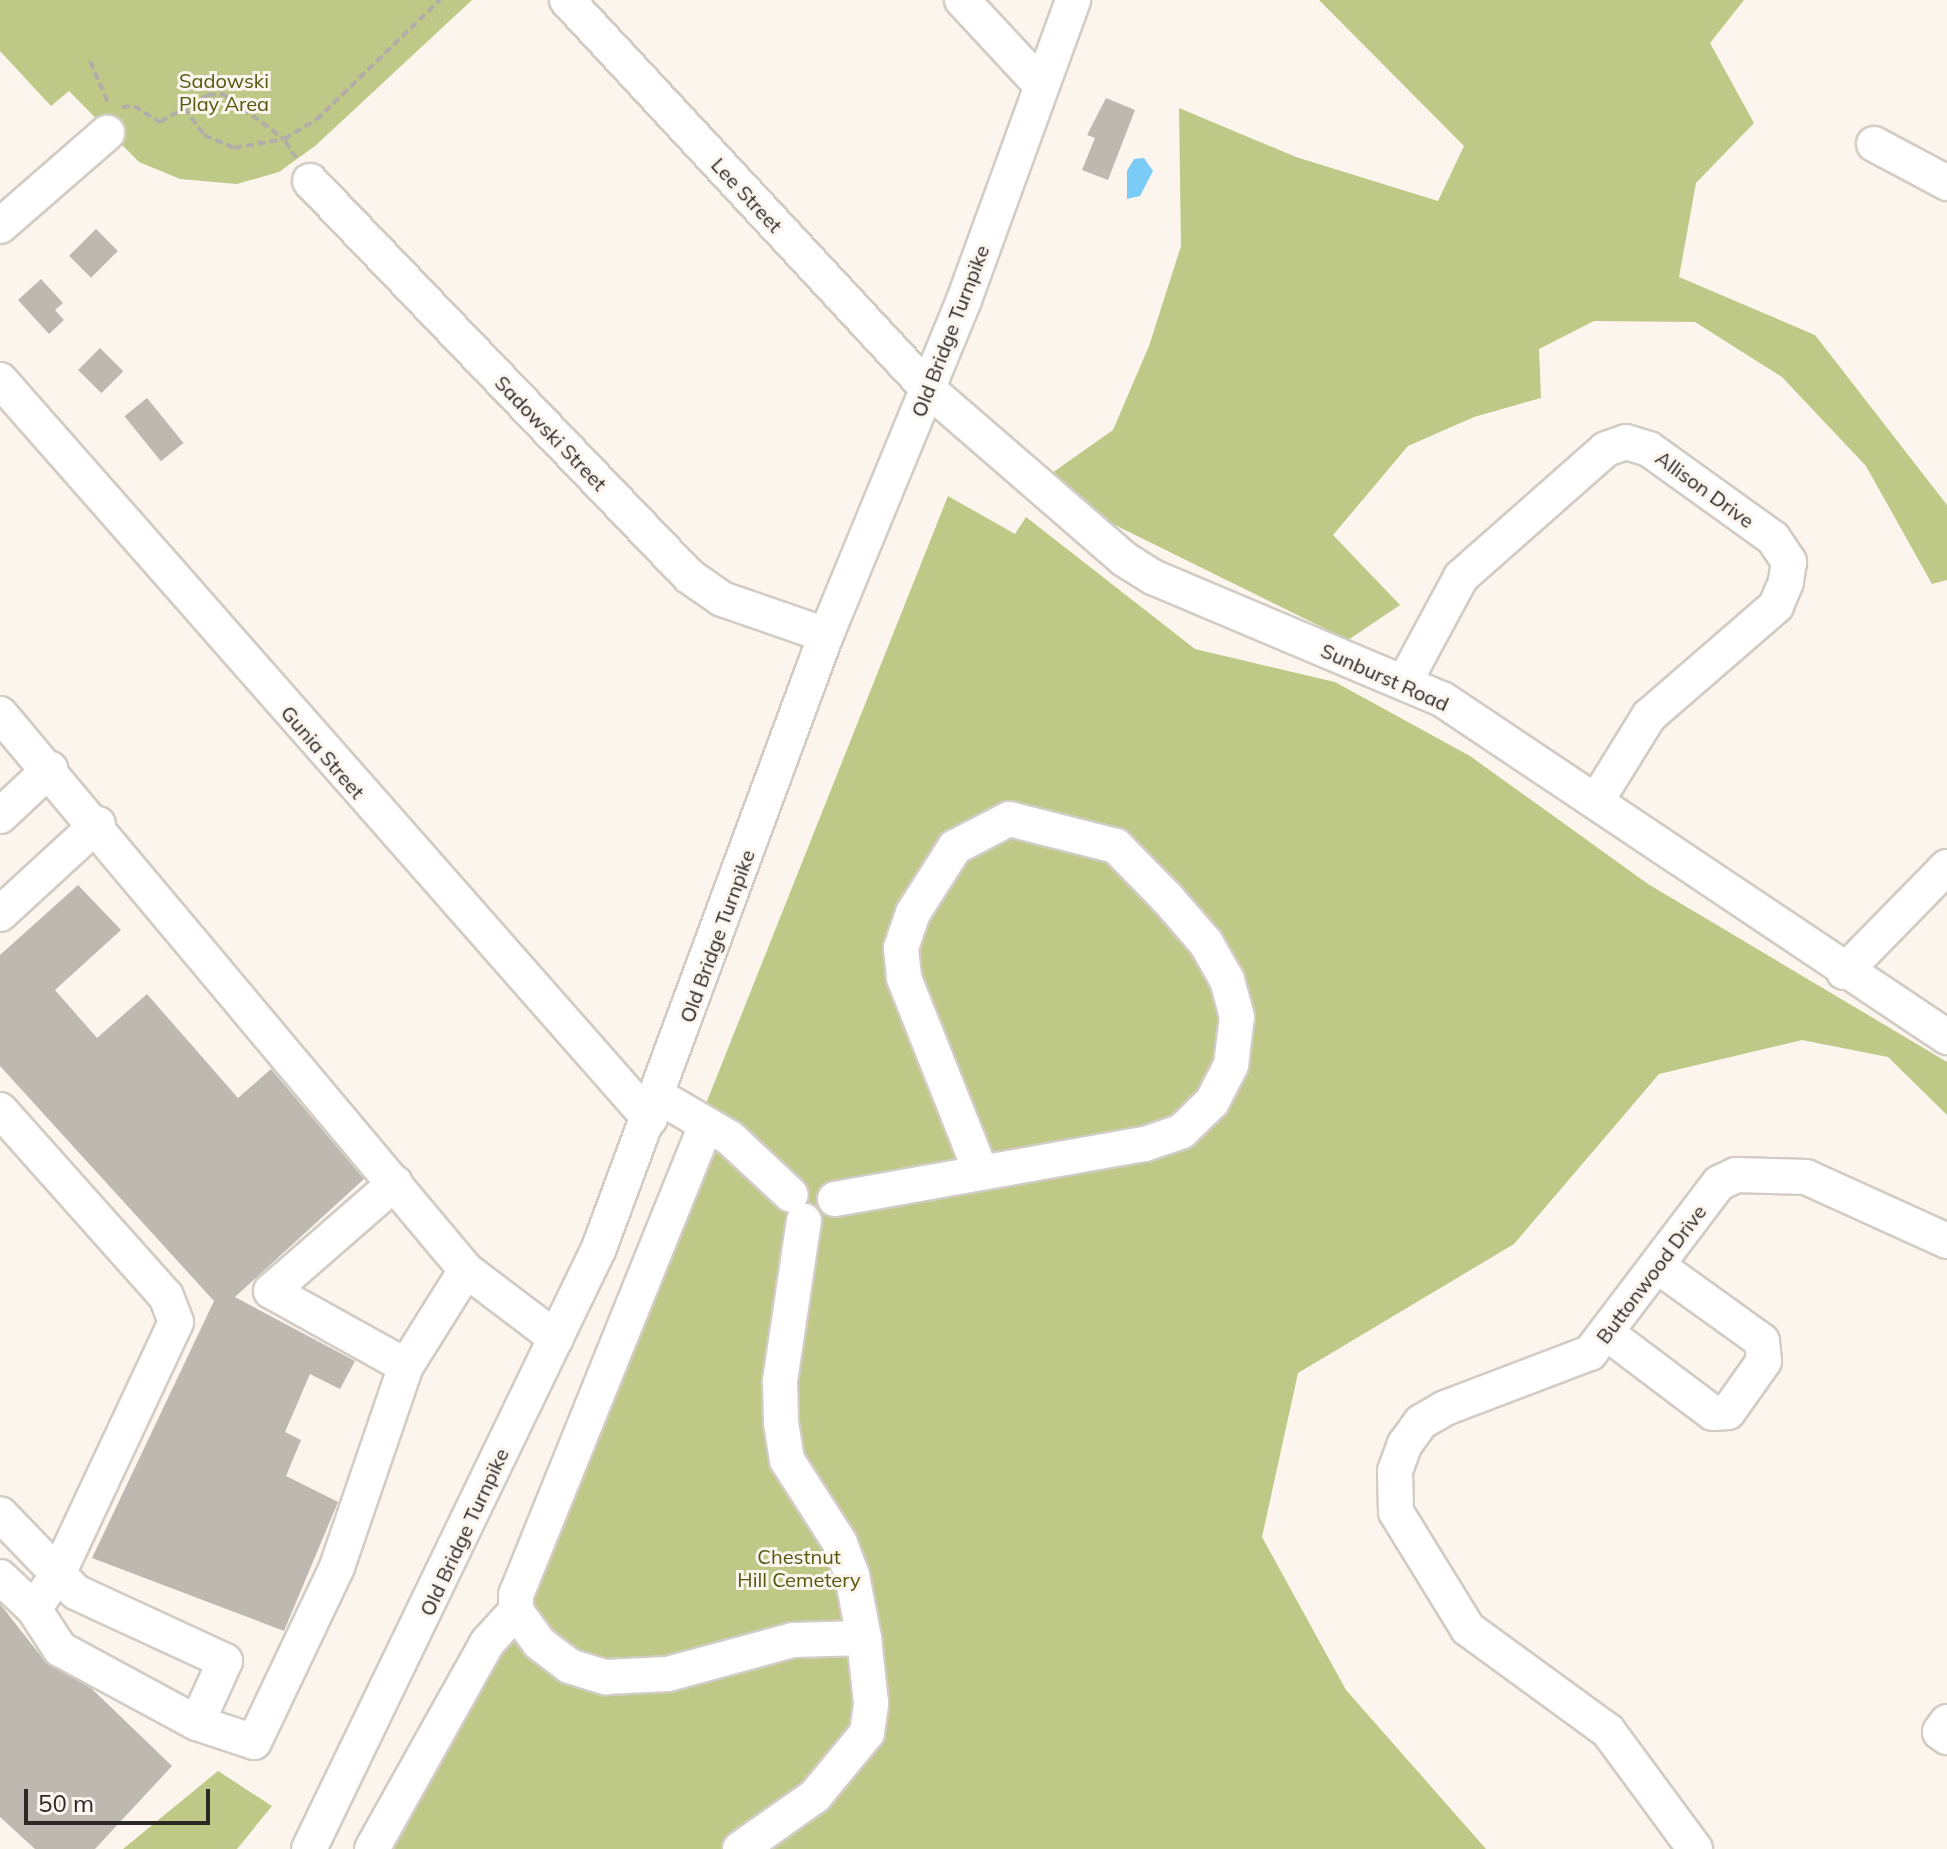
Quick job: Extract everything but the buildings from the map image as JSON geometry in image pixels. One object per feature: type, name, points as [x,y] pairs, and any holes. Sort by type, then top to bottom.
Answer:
[{"type":"street","name":"Lee Street","points":[[567,0],[928,389]]},
{"type":"street","points":[[962,0],[1040,84]]},
{"type":"street","name":"Old Bridge Turnpike","points":[[309,1849],[556,1338],[654,1108],[826,635],[928,389],[1073,0]]},
{"type":"street","points":[[0,226],[107,133]]},
{"type":"street","points":[[1874,144],[1947,183]]},
{"type":"street","name":"Sadowski Street","points":[[310,181],[689,576],[722,599],[826,635]]},
{"type":"street","name":"Gunia Street","points":[[0,380],[654,1108],[706,1125],[756,1158],[797,1208]]},
{"type":"street","name":"Sunburst Road","points":[[928,389],[1124,559],[1155,578],[1405,681],[1597,800],[1844,972],[1947,1037]]},
{"type":"street","name":"Allison Drive","points":[[1405,681],[1461,577],[1606,449],[1626,442],[1649,449],[1773,538],[1789,562],[1786,582],[1776,606],[1649,716],[1597,800]]},
{"type":"street","points":[[1,718],[98,824],[466,1270],[556,1338]]},
{"type":"street","points":[[0,816],[50,769]]},
{"type":"street","points":[[740,1849],[815,1796],[867,1733],[871,1703],[864,1638],[852,1575],[840,1543],[787,1460],[781,1422],[780,1381],[797,1208],[804,1180],[818,1179],[835,1199],[1145,1144],[1182,1131],[1212,1102],[1231,1065],[1237,1017],[1227,980],[1206,943],[1116,846],[1009,819],[955,847],[913,913],[901,948],[904,978],[981,1172]]},
{"type":"street","points":[[0,914],[98,824]]},
{"type":"street","points":[[1844,972],[1947,867]]},
{"type":"street","points":[[0,1110],[166,1296],[176,1322],[58,1574],[34,1609]]},
{"type":"street","points":[[706,1125],[516,1595],[516,1611],[539,1643],[569,1666],[606,1677],[668,1674],[793,1640],[864,1638]]},
{"type":"street","name":"Buttonwood Drive","points":[[1695,1849],[1608,1731],[1468,1629],[1396,1512],[1395,1471],[1421,1422],[1564,1367],[1608,1334],[1719,1183],[1736,1175],[1806,1177],[1947,1241]]},
{"type":"street","points":[[395,1183],[271,1291],[406,1366]]},
{"type":"street","points":[[1608,1334],[1713,1413],[1728,1412],[1764,1361],[1762,1341],[1659,1267]]},
{"type":"street","points":[[0,1577],[34,1609],[60,1649],[197,1723],[254,1742],[337,1567],[406,1366],[466,1270]]},
{"type":"street","points":[[0,1514],[76,1592],[225,1661],[197,1723]]},
{"type":"street","points":[[372,1849],[487,1643],[516,1611]]},
{"type":"street","points":[[1947,1722],[1940,1732],[1947,1737]]},
{"type":"path","points":[[184,107],[204,135],[234,148],[284,139],[309,126],[440,0]]},
{"type":"path","points":[[90,61],[116,113],[134,106],[160,122],[184,107],[223,94],[284,139],[310,181]]},
{"type":"green space","name":"Sadowski Play Area","points":[[0,0],[472,0],[315,146],[279,172],[237,184],[180,179],[139,162],[69,91],[51,106],[0,51]]},
{"type":"green space","points":[[1319,0],[1744,0],[1710,43],[1754,123],[1696,183],[1679,277],[1815,335],[1947,505],[1947,580],[1932,584],[1866,466],[1782,377],[1695,322],[1594,321],[1539,349],[1541,398],[1474,417],[1408,446],[1333,535],[1400,605],[1348,640],[1111,523],[1052,473],[1113,430],[1149,346],[1181,246],[1179,108],[1296,157],[1438,201],[1464,146]]},
{"type":"green space","name":"Chestnut Hill Cemetery","points":[[948,496],[1015,534],[1026,517],[1195,649],[1335,682],[1470,756],[1648,884],[1947,1062],[1947,1115],[1888,1057],[1802,1040],[1659,1074],[1514,1244],[1298,1373],[1262,1537],[1346,1690],[1486,1849],[365,1849],[425,1755],[533,1538]]},
{"type":"green space","points":[[218,1771],[272,1806],[237,1849],[123,1849]]},
{"type":"water","points":[[1144,158],[1153,171],[1140,196],[1127,199],[1127,171],[1134,159]]}]
